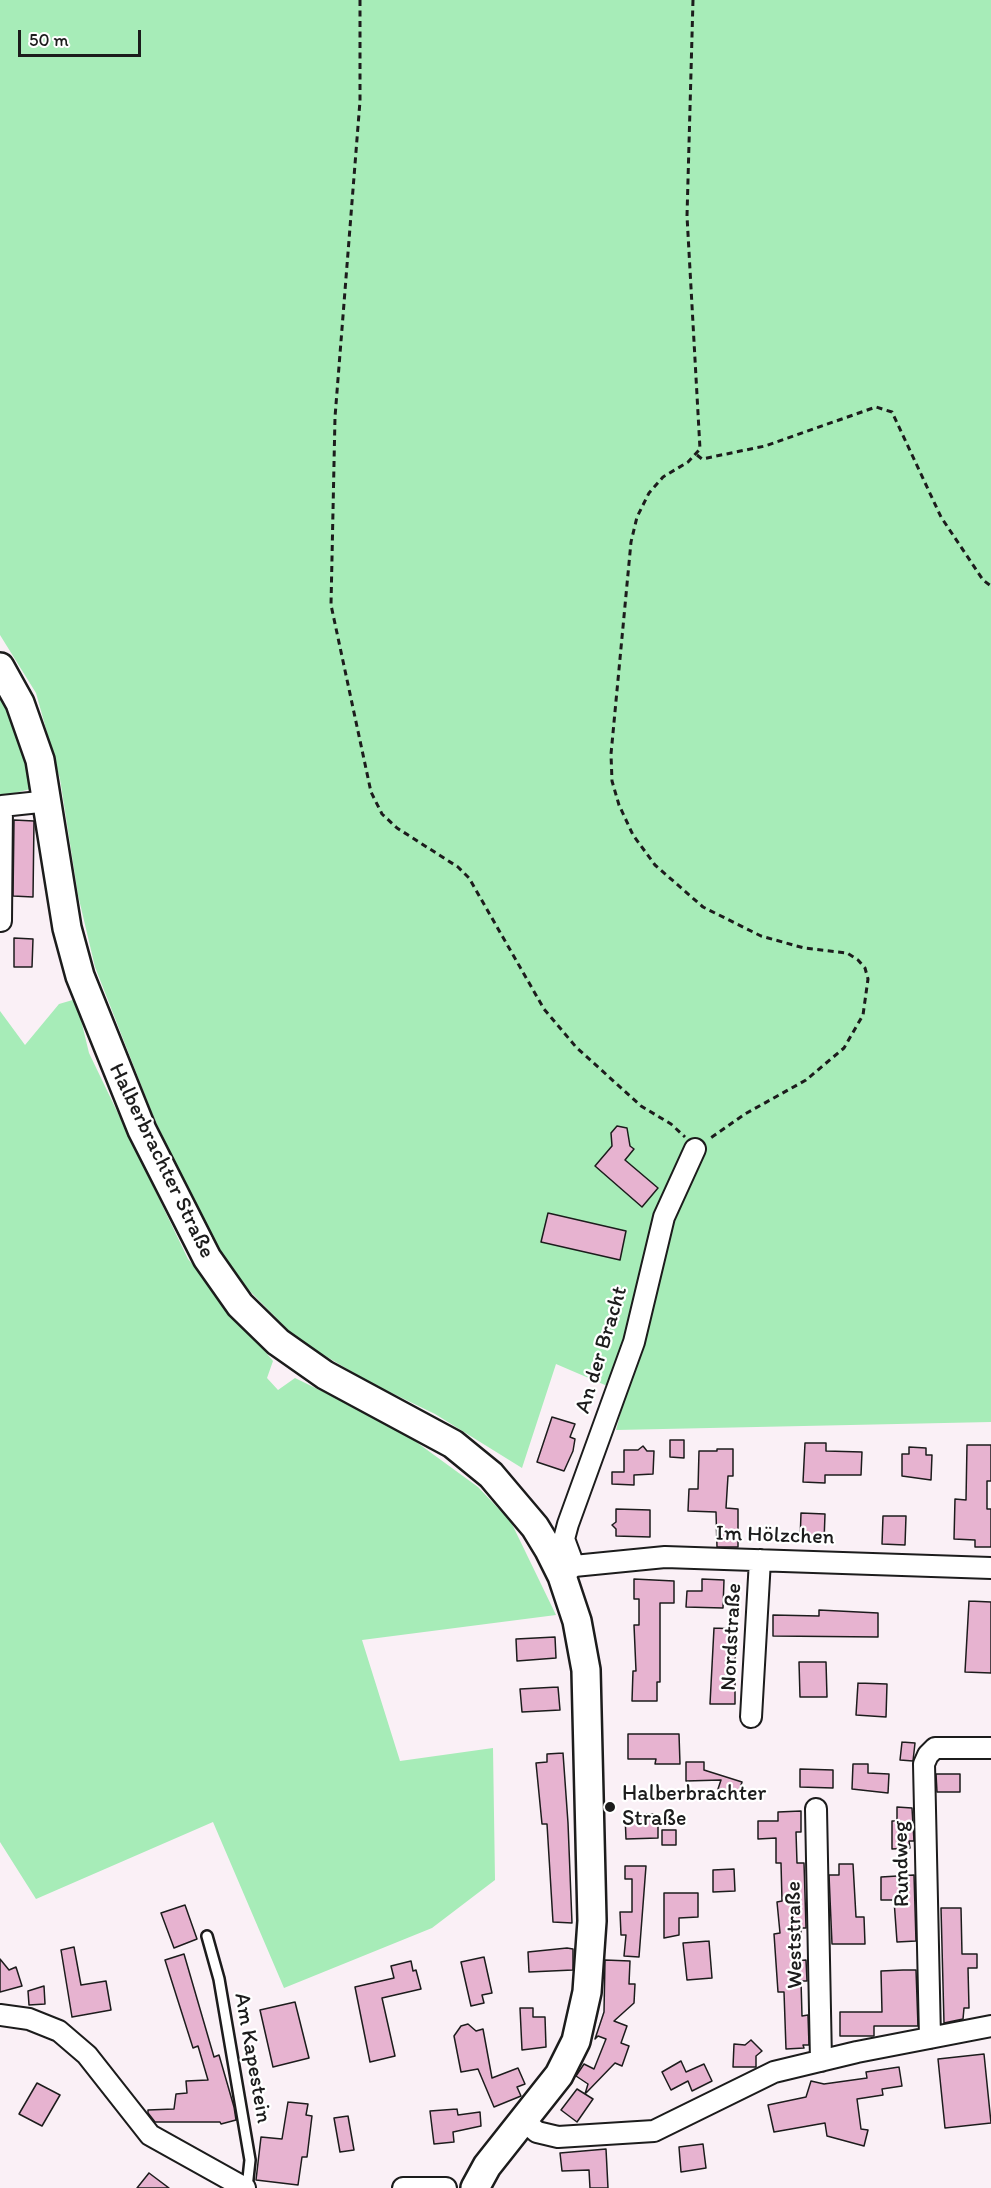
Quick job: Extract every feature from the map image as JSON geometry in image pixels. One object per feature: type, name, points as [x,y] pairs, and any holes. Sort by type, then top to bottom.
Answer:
[{"type":"main road","name":"Halberbrachter Straße","points":[[0,667],[29,726],[40,760],[49,801],[67,928],[94,1014],[142,1130],[193,1234],[223,1283],[260,1326],[298,1357],[325,1375],[431,1431],[473,1459],[509,1494],[568,1571],[586,1670],[592,1921],[587,1992],[576,2041],[559,2075],[487,2166],[476,2188]]},
{"type":"street","points":[[1,921],[2,806],[49,801]]},
{"type":"street","name":"An der Bracht","points":[[568,1571],[564,1539],[568,1524],[634,1342],[664,1217],[695,1149]]},
{"type":"street","name":"Im Hölzchen","points":[[568,1571],[665,1557],[991,1569]]},
{"type":"street","name":"Nordstraße","points":[[751,1717],[760,1560]]},
{"type":"street","name":"Rundweg","points":[[930,2038],[924,1764],[928,1755],[935,1748],[991,1748]]},
{"type":"street","name":"Weststraße","points":[[816,1809],[821,2061]]},
{"type":"street","points":[[0,2015],[30,2019],[59,2031],[87,2055],[150,2134],[246,2188]]},
{"type":"street","points":[[524,2121],[537,2132],[558,2136],[654,2131],[774,2072],[991,2026]]},
{"type":"street","points":[[403,2188],[446,2188]]},
{"type":"lane","name":"Am Kapestein","points":[[207,1936],[219,1979],[250,2160],[246,2188]]},
{"type":"path","points":[[360,0],[360,101],[335,417],[331,605],[371,792],[382,814],[397,828],[458,867],[469,878],[544,1009],[576,1047],[641,1106],[671,1124],[695,1149],[745,1114],[806,1080],[844,1048],[863,1015],[868,979],[866,968],[847,953],[804,948],[761,936],[703,907],[655,865],[633,835],[619,805],[612,781],[611,754],[631,542],[637,517],[650,492],[663,477],[696,455],[700,441],[687,216],[693,0]]},
{"type":"path","points":[[696,455],[702,459],[765,446],[876,407],[892,412],[941,517],[983,580],[991,586]]},
{"type":"green space","points":[[0,0],[991,0],[991,1422],[616,1430],[626,1394],[556,1364],[522,1468],[435,1414],[369,1382],[297,1339],[236,1277],[197,1213],[152,1113],[95,967],[78,895],[60,779],[36,693],[0,635]]},
{"type":"green space","points":[[0,694],[23,741],[34,788],[0,797]]},
{"type":"green space","points":[[76,999],[89,1053],[188,1259],[273,1361],[267,1378],[278,1390],[295,1378],[397,1428],[478,1487],[511,1522],[556,1615],[362,1640],[400,1761],[493,1748],[495,1880],[432,1928],[284,1988],[213,1822],[36,1899],[0,1842],[0,1011],[25,1045],[59,1004]]},
{"type":"building","points":[[14,820],[34,821],[33,897],[13,896]]},
{"type":"building","points":[[14,938],[33,939],[32,967],[14,967]]},
{"type":"building","points":[[617,1126],[627,1128],[630,1146],[634,1149],[625,1160],[658,1188],[642,1207],[595,1166],[612,1146],[611,1133]]},
{"type":"building","points":[[548,1213],[626,1231],[620,1260],[541,1242]]},
{"type":"building","points":[[552,1417],[575,1424],[570,1437],[575,1439],[573,1451],[564,1471],[537,1462]]},
{"type":"building","points":[[670,1440],[684,1440],[684,1458],[670,1457]]},
{"type":"building","points":[[805,1443],[826,1443],[826,1451],[862,1452],[861,1475],[825,1475],[825,1483],[803,1482]]},
{"type":"building","points":[[967,1445],[991,1445],[991,1481],[987,1481],[987,1509],[991,1509],[991,1547],[975,1547],[975,1540],[954,1539],[955,1499],[966,1500]]},
{"type":"building","points":[[643,1446],[647,1451],[654,1451],[653,1474],[634,1475],[634,1485],[612,1484],[612,1472],[624,1472],[624,1450],[638,1450]]},
{"type":"building","points":[[909,1447],[926,1448],[926,1455],[932,1455],[931,1480],[902,1476],[902,1454],[909,1454]]},
{"type":"building","points":[[717,1449],[733,1449],[733,1476],[728,1476],[726,1508],[738,1509],[738,1547],[717,1547],[716,1512],[688,1511],[689,1489],[698,1489],[699,1451],[717,1451]]},
{"type":"building","points":[[616,1509],[650,1510],[650,1537],[616,1536],[616,1529],[612,1525],[616,1522]]},
{"type":"building","points":[[801,1513],[825,1514],[824,1542],[800,1542]]},
{"type":"building","points":[[883,1516],[906,1516],[905,1545],[882,1544]]},
{"type":"building","points":[[634,1579],[674,1581],[674,1603],[660,1603],[660,1682],[657,1682],[657,1701],[632,1701],[633,1671],[636,1671],[634,1625],[639,1625],[639,1599],[634,1599]]},
{"type":"building","points":[[702,1579],[724,1580],[723,1608],[686,1607],[687,1591],[702,1591]]},
{"type":"building","points":[[969,1601],[991,1602],[991,1673],[965,1672]]},
{"type":"building","points":[[819,1610],[878,1613],[878,1637],[773,1636],[773,1615],[819,1616]]},
{"type":"building","points":[[714,1628],[735,1629],[735,1704],[710,1704]]},
{"type":"building","points":[[555,1637],[556,1658],[517,1661],[516,1639]]},
{"type":"building","points":[[799,1662],[826,1662],[827,1697],[800,1697]]},
{"type":"building","points":[[858,1683],[887,1684],[886,1717],[856,1715]]},
{"type":"building","points":[[558,1687],[560,1710],[522,1712],[520,1689]]},
{"type":"building","points":[[628,1734],[679,1734],[680,1764],[655,1764],[656,1759],[628,1759]]},
{"type":"building","points":[[902,1742],[915,1743],[913,1761],[900,1760]]},
{"type":"building","points":[[563,1753],[572,1923],[553,1922],[547,1824],[542,1824],[536,1763],[547,1762],[547,1754]]},
{"type":"building","points":[[686,1762],[704,1762],[704,1770],[742,1782],[738,1795],[718,1789],[721,1780],[686,1781]]},
{"type":"building","points":[[853,1764],[868,1764],[868,1773],[889,1774],[888,1793],[852,1789]]},
{"type":"building","points":[[800,1769],[833,1770],[833,1788],[800,1787]]},
{"type":"building","points":[[936,1774],[960,1774],[960,1792],[937,1792]]},
{"type":"building","points":[[897,1807],[912,1808],[914,1841],[909,1841],[910,1848],[892,1849],[892,1821],[897,1821]]},
{"type":"building","points":[[801,1811],[801,1832],[796,1832],[797,1863],[804,1863],[806,1928],[801,1928],[801,1932],[792,1932],[793,1961],[806,1960],[807,1981],[801,1981],[802,2016],[808,2015],[809,2045],[803,2045],[804,2048],[786,2049],[784,1992],[778,1992],[774,1934],[780,1933],[777,1902],[782,1901],[781,1863],[776,1863],[776,1838],[758,1839],[758,1821],[778,1821],[778,1812]]},
{"type":"building","points":[[625,1814],[658,1814],[658,1838],[626,1839]]},
{"type":"building","points":[[662,1830],[676,1830],[676,1845],[662,1845]]},
{"type":"building","points":[[839,1864],[853,1864],[856,1917],[864,1917],[865,1944],[832,1944],[829,1875],[839,1875]]},
{"type":"building","points":[[625,1866],[646,1866],[639,1957],[624,1956],[626,1935],[621,1935],[620,1912],[632,1912],[632,1879],[625,1879]]},
{"type":"building","points":[[734,1869],[735,1891],[713,1892],[713,1870]]},
{"type":"building","points":[[914,1875],[916,1941],[897,1942],[894,1900],[881,1900],[881,1877]]},
{"type":"building","points":[[664,1893],[698,1893],[698,1917],[679,1918],[679,1935],[664,1938]]},
{"type":"building","points":[[185,1905],[197,1939],[174,1948],[161,1913]]},
{"type":"building","points":[[941,1908],[961,1908],[962,1954],[977,1954],[977,1968],[968,1968],[969,2008],[964,2008],[963,2019],[944,2023]]},
{"type":"building","points":[[709,1941],[712,1978],[687,1980],[683,1943]]},
{"type":"building","points":[[74,1947],[81,1985],[106,1981],[111,2010],[72,2017],[61,1950]]},
{"type":"building","points":[[573,1949],[573,1970],[529,1972],[528,1952]]},
{"type":"building","points":[[184,1954],[214,2057],[219,2055],[234,2107],[236,2120],[221,2124],[220,2122],[155,2122],[148,2113],[148,2110],[174,2109],[176,2094],[187,2093],[186,2081],[208,2080],[198,2046],[193,2048],[165,1960]]},
{"type":"building","points":[[484,1957],[492,1993],[482,1995],[484,2003],[471,2006],[461,1962]]},
{"type":"building","points":[[0,1959],[9,1970],[16,1967],[22,1986],[0,1992]]},
{"type":"building","points":[[605,1960],[630,1961],[629,1984],[635,1984],[634,2003],[614,2021],[627,2026],[621,2043],[629,2046],[622,2066],[615,2063],[585,2094],[588,2084],[576,2076],[584,2064],[594,2069],[606,2039],[598,2036],[595,2039],[604,2012]]},
{"type":"building","points":[[411,1961],[421,1989],[382,1998],[395,2056],[370,2062],[355,1987],[394,1978],[391,1966]]},
{"type":"building","points":[[916,1970],[918,2026],[874,2026],[874,2036],[840,2036],[840,2012],[882,2012],[881,1971]]},
{"type":"building","points":[[44,1986],[45,2004],[29,2005],[28,1991]]},
{"type":"building","points":[[295,2002],[309,2058],[273,2067],[260,2010]]},
{"type":"building","points":[[520,2008],[533,2008],[533,2017],[545,2017],[546,2047],[522,2050]]},
{"type":"building","points":[[468,2024],[476,2031],[483,2029],[492,2078],[518,2068],[525,2084],[517,2087],[521,2096],[494,2107],[478,2069],[461,2072],[454,2036],[461,2026]]},
{"type":"building","points":[[751,2040],[762,2051],[756,2056],[756,2067],[733,2067],[734,2044],[745,2045]]},
{"type":"building","points":[[984,2054],[991,2123],[945,2128],[938,2059]]},
{"type":"building","points":[[681,2061],[686,2072],[704,2064],[712,2081],[692,2091],[688,2081],[671,2090],[662,2072]]},
{"type":"building","points":[[899,2067],[902,2086],[882,2089],[883,2095],[857,2099],[861,2129],[868,2130],[864,2146],[827,2136],[825,2123],[774,2132],[768,2105],[806,2097],[811,2081],[824,2084],[867,2078],[866,2072]]},
{"type":"building","points":[[37,2083],[60,2095],[42,2126],[19,2114]]},
{"type":"building","points":[[577,2089],[593,2099],[577,2122],[561,2110]]},
{"type":"building","points":[[288,2102],[308,2104],[306,2115],[312,2116],[307,2157],[302,2157],[298,2185],[256,2180],[261,2137],[282,2139]]},
{"type":"building","points":[[457,2109],[458,2115],[480,2112],[481,2126],[453,2132],[454,2142],[434,2144],[430,2111]]},
{"type":"building","points":[[348,2116],[354,2150],[340,2152],[334,2118]]},
{"type":"building","points":[[703,2144],[706,2168],[681,2172],[679,2147]]},
{"type":"building","points":[[606,2149],[608,2188],[590,2188],[589,2170],[562,2171],[560,2153]]},
{"type":"building","points":[[149,2173],[169,2188],[137,2188]]},
{"type":"place","name":"Halberbrachter Straße","points":[[610,1807]]}]
